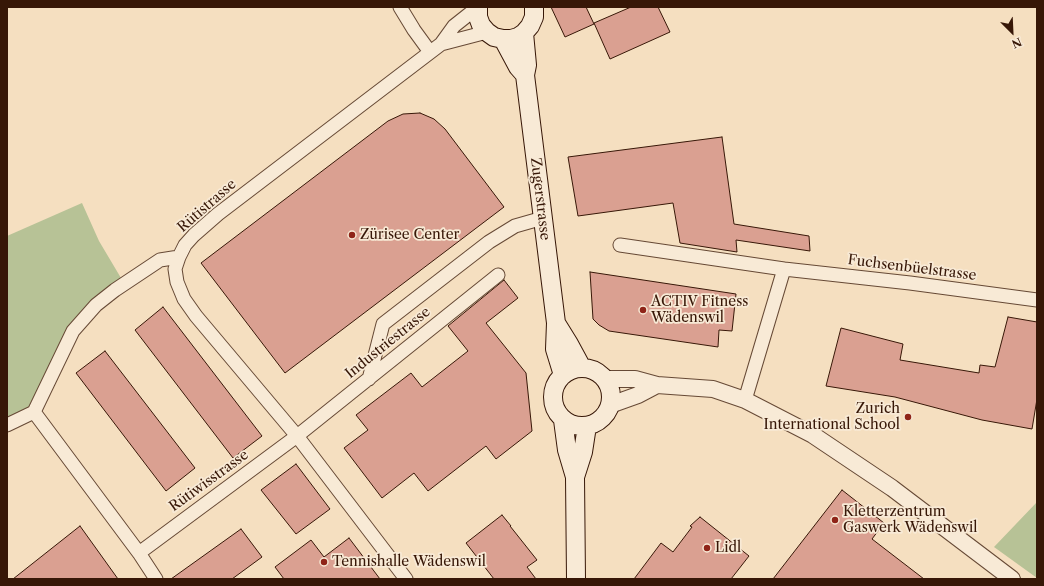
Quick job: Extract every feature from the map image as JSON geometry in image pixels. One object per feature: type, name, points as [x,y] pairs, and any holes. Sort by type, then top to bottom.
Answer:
[{"type":"main road","points":[[478,7],[478,17],[481,25],[487,32],[494,37],[510,39],[518,37],[530,26],[534,17],[534,7]]},
{"type":"main road","name":"Zugerstrasse","points":[[524,33],[526,65],[525,75],[556,323],[555,349],[563,375]]},
{"type":"main road","name":"Zugerstrasse","points":[[503,39],[518,67],[525,75]]},
{"type":"main road","name":"Zugerstrasse","points":[[556,323],[582,368]]},
{"type":"main road","points":[[582,368],[588,368],[601,374],[606,380],[612,399],[604,417],[599,421],[581,427],[574,426],[563,420],[556,412],[552,395],[556,384],[563,375],[568,371],[582,368]]},
{"type":"main road","points":[[563,420],[567,450],[575,478],[576,579]]},
{"type":"main road","points":[[575,478],[583,452],[587,426]]},
{"type":"street","points":[[400,7],[430,52]]},
{"type":"street","name":"Rütistrasse","points":[[179,257],[185,245],[194,234],[218,214],[441,44],[454,26],[478,7]]},
{"type":"street","name":"Rütistrasse","points":[[441,44],[487,32]]},
{"type":"street","points":[[368,379],[384,324],[489,242],[515,226],[543,218]]},
{"type":"street","name":"Fuchsenbüelstrasse","points":[[620,244],[784,269],[910,283],[1037,300]]},
{"type":"street","points":[[7,425],[34,412],[73,331],[96,305],[115,290],[160,260],[179,257],[176,268],[177,282],[184,299],[196,316],[298,436],[406,579]]},
{"type":"street","points":[[744,400],[784,269]]},
{"type":"street","name":"Industriestrasse","points":[[298,436],[498,275]]},
{"type":"street","points":[[606,380],[635,380],[657,385],[713,389],[744,400],[813,435],[892,488],[1012,579]]},
{"type":"street","points":[[610,405],[638,396],[657,385]]},
{"type":"street","points":[[34,412],[139,553],[156,579]]},
{"type":"street","name":"Rütiwisstrasse","points":[[139,553],[298,436]]},
{"type":"green space","points":[[82,203],[99,241],[121,278],[115,290],[73,331],[34,412],[7,425],[7,236]]},
{"type":"green space","points":[[1037,502],[1037,578],[994,547]]},
{"type":"building","points":[[551,7],[586,7],[594,24],[565,37]]},
{"type":"building","points":[[631,7],[658,7],[670,32],[610,59],[594,23]]},
{"type":"building","name":"Zürisee Center","points":[[420,113],[434,119],[445,129],[504,207],[285,373],[201,263],[388,121],[403,114]]},
{"type":"building","points":[[722,137],[734,224],[809,236],[810,251],[736,240],[737,252],[680,243],[673,203],[578,216],[568,157]]},
{"type":"building","points":[[590,272],[736,294],[732,331],[719,330],[718,347],[609,331],[593,319]]},
{"type":"building","points":[[504,280],[518,298],[486,323],[526,373],[532,431],[496,459],[486,446],[428,491],[414,473],[382,498],[344,448],[368,430],[356,415],[411,373],[422,387],[468,351],[448,326]]},
{"type":"building","points":[[163,307],[262,436],[233,458],[135,330]]},
{"type":"building","name":"Zurich International School","points":[[1008,317],[1037,322],[1037,399],[1032,429],[982,420],[895,397],[826,386],[841,328],[903,344],[900,360],[979,373],[980,365],[995,367]]},
{"type":"building","points":[[105,351],[195,468],[166,491],[76,373]]},
{"type":"building","points":[[296,464],[330,509],[296,534],[261,490]]},
{"type":"building","points":[[842,490],[884,523],[872,539],[924,579],[773,579]]},
{"type":"building","points":[[502,515],[537,560],[527,567],[536,579],[494,579],[466,543]]},
{"type":"building","name":"Lidl","points":[[700,517],[749,556],[731,579],[634,579],[661,543],[673,552],[692,527],[690,526]]},
{"type":"building","points":[[80,526],[118,579],[13,579]]},
{"type":"building","points":[[241,529],[262,557],[232,579],[171,579]]},
{"type":"building","name":"Tennishalle Wädenswil","points":[[349,538],[380,579],[284,579],[275,567],[311,540],[324,557]]},
{"type":"place","name":"Zürisee Center","points":[[352,235]]},
{"type":"place","name":"ACTIV Fitness Wädenswil","points":[[643,310]]},
{"type":"place","name":"Zurich International School","points":[[908,417]]},
{"type":"place","name":"Kletterzentrum Gaswerk Wädenswil","points":[[835,520]]},
{"type":"place","name":"Lidl","points":[[707,548]]},
{"type":"place","name":"Tennishalle Wädenswil","points":[[324,562]]}]
